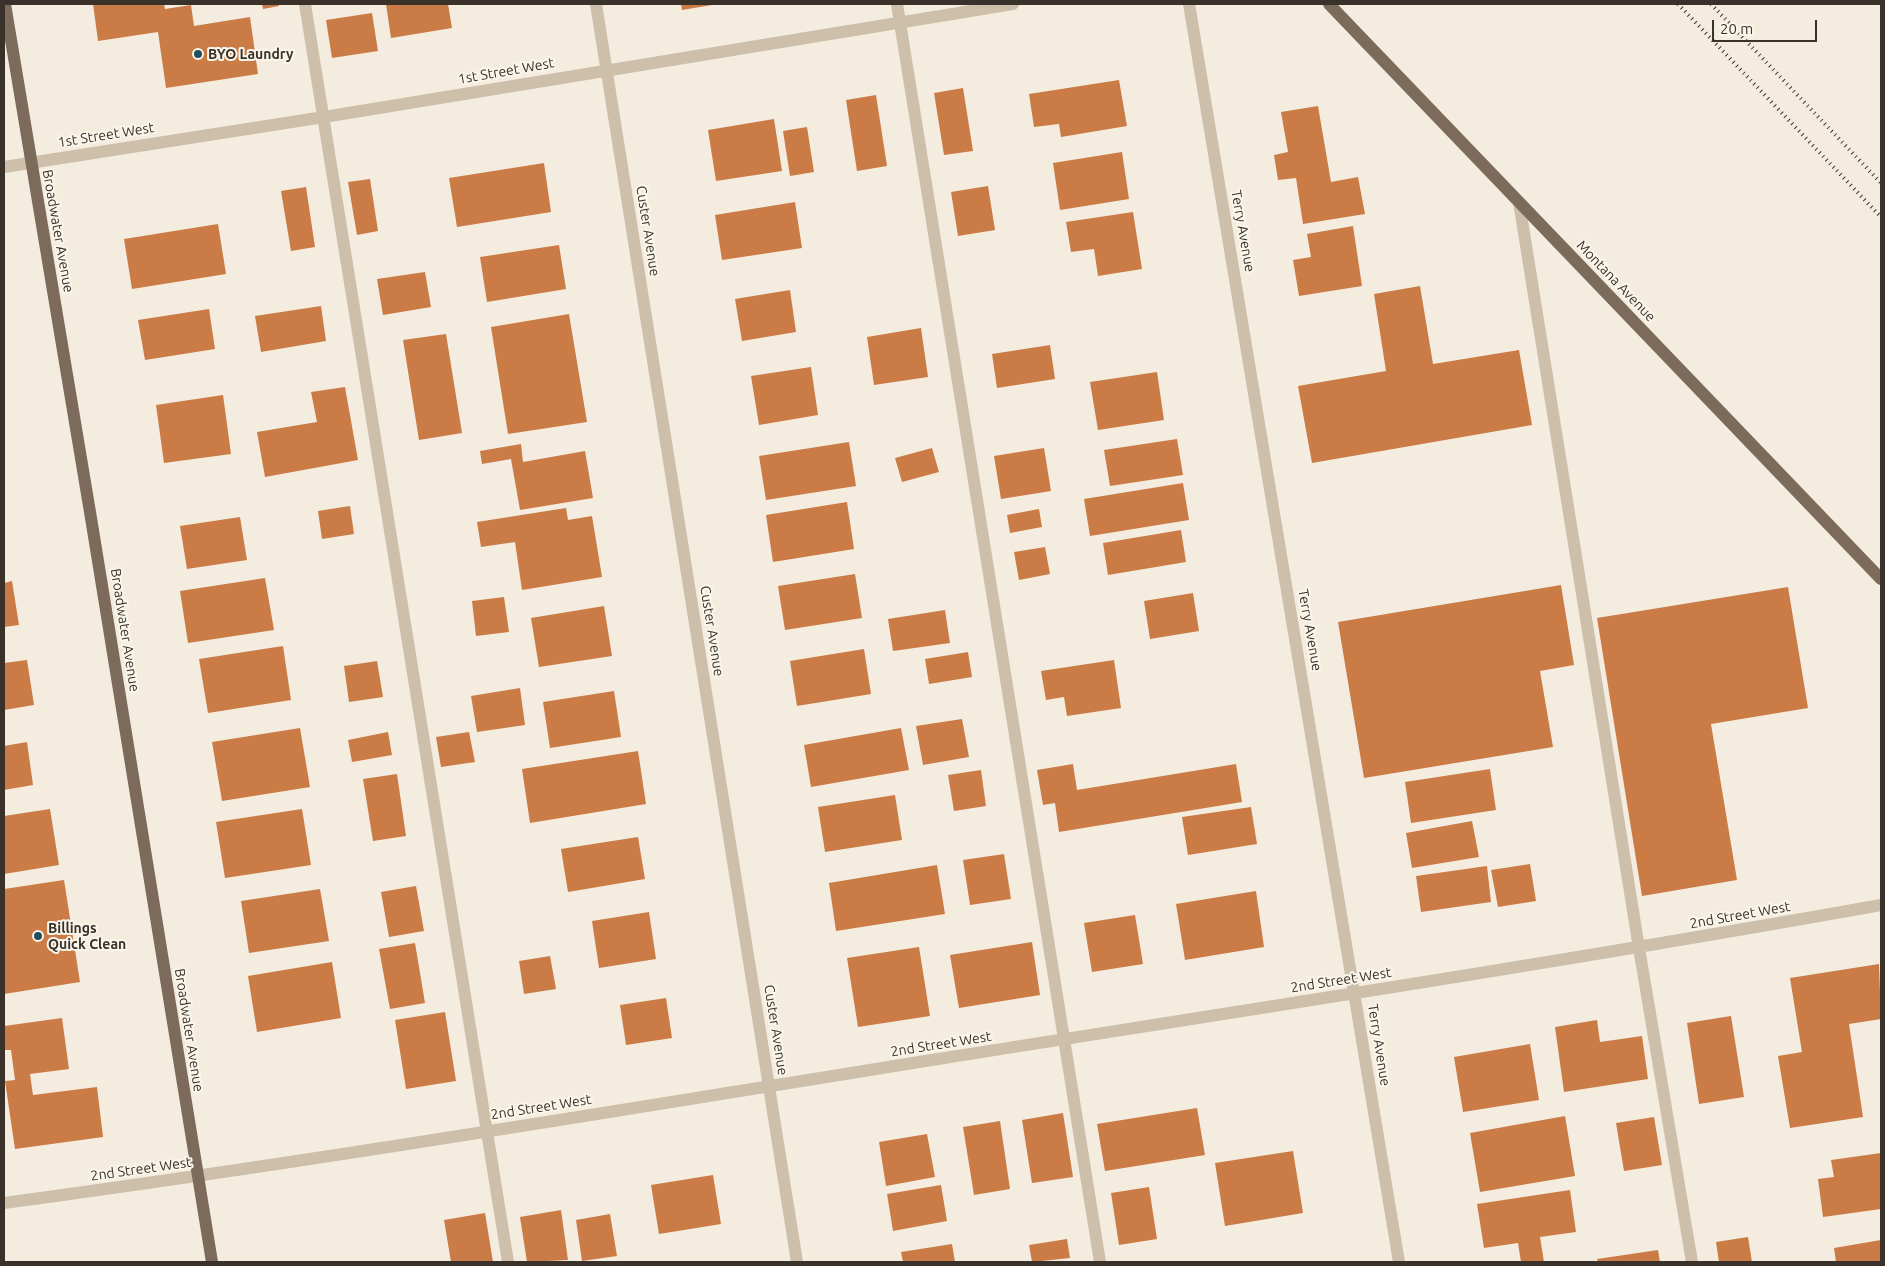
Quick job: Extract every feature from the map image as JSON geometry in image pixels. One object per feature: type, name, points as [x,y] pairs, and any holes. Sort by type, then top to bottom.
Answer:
[{"type":"main road","name":"Broadwater Avenue","points":[[4,4],[92,518],[212,1262]]},
{"type":"main road","name":"Montana Avenue","points":[[1329,4],[1881,579]]},
{"type":"street","points":[[305,4],[508,1262]]},
{"type":"street","name":"Custer Avenue","points":[[596,4],[797,1262]]},
{"type":"street","points":[[897,4],[1100,1262]]},
{"type":"street","name":"1st Street West","points":[[4,167],[324,117],[607,69],[1013,4]]},
{"type":"street","name":"Terry Avenue","points":[[1189,4],[1399,1262]]},
{"type":"street","points":[[1519,202],[1639,948],[1692,1262]]},
{"type":"street","name":"2nd Street West","points":[[4,1203],[198,1177],[1639,948],[1881,905]]},
{"type":"building","points":[[93,4],[164,4],[165,9],[191,5],[194,26],[250,17],[258,74],[166,88],[158,32],[98,41]]},
{"type":"building","points":[[262,4],[279,4],[279,6],[263,9]]},
{"type":"building","points":[[386,4],[448,4],[452,28],[391,38]]},
{"type":"building","points":[[681,4],[712,4],[712,5],[682,10]]},
{"type":"building","points":[[372,13],[378,51],[332,58],[326,20]]},
{"type":"building","points":[[1119,80],[1127,126],[1061,137],[1059,124],[1034,127],[1029,94]]},
{"type":"building","points":[[963,88],[973,151],[944,155],[934,93]]},
{"type":"building","points":[[876,95],[887,166],[857,171],[846,100]]},
{"type":"building","points":[[1318,106],[1331,182],[1358,177],[1365,214],[1303,224],[1296,178],[1278,180],[1274,155],[1288,152],[1281,112]]},
{"type":"building","points":[[774,119],[782,171],[716,181],[708,130]]},
{"type":"building","points":[[807,127],[814,172],[790,176],[783,131]]},
{"type":"building","points":[[1122,152],[1129,199],[1060,210],[1053,163]]},
{"type":"building","points":[[544,163],[551,212],[457,227],[449,178]]},
{"type":"building","points":[[370,179],[378,231],[357,235],[348,182]]},
{"type":"building","points":[[988,186],[995,230],[958,236],[951,192]]},
{"type":"building","points":[[306,187],[315,247],[291,251],[281,191]]},
{"type":"building","points":[[795,202],[802,248],[722,260],[715,215]]},
{"type":"building","points":[[1133,212],[1142,269],[1098,276],[1094,249],[1071,252],[1066,222]]},
{"type":"building","points":[[218,224],[226,274],[132,289],[124,239]]},
{"type":"building","points":[[1353,226],[1362,286],[1299,296],[1293,260],[1311,257],[1307,234]]},
{"type":"building","points":[[559,245],[566,289],[487,302],[480,257]]},
{"type":"building","points":[[425,272],[431,307],[383,315],[377,279]]},
{"type":"building","points":[[1420,286],[1433,364],[1519,350],[1532,425],[1312,463],[1298,386],[1386,371],[1374,294]]},
{"type":"building","points":[[790,290],[796,332],[742,341],[735,299]]},
{"type":"building","points":[[321,306],[326,341],[261,352],[255,316]]},
{"type":"building","points":[[209,309],[215,349],[145,360],[138,320]]},
{"type":"building","points":[[569,314],[587,422],[508,434],[491,327]]},
{"type":"building","points":[[921,328],[928,377],[874,385],[867,337]]},
{"type":"building","points":[[446,334],[462,433],[419,440],[403,340]]},
{"type":"building","points":[[1050,345],[1055,379],[997,388],[992,354]]},
{"type":"building","points":[[811,367],[818,415],[759,425],[751,376]]},
{"type":"building","points":[[1157,372],[1164,420],[1098,430],[1090,382]]},
{"type":"building","points":[[345,387],[358,460],[265,477],[257,432],[317,422],[311,392]]},
{"type":"building","points":[[223,395],[231,454],[164,463],[156,405]]},
{"type":"building","points":[[1177,439],[1183,475],[1110,486],[1104,450]]},
{"type":"building","points":[[849,442],[856,486],[766,500],[759,456]]},
{"type":"building","points":[[521,444],[523,462],[585,451],[593,498],[520,510],[511,459],[482,464],[480,451]]},
{"type":"building","points":[[932,448],[939,472],[902,482],[895,458]]},
{"type":"building","points":[[1044,448],[1051,491],[1001,499],[994,456]]},
{"type":"building","points":[[1183,483],[1189,520],[1090,536],[1084,499]]},
{"type":"building","points":[[847,502],[854,549],[773,562],[766,515]]},
{"type":"building","points":[[350,506],[354,534],[322,539],[318,511]]},
{"type":"building","points":[[566,508],[568,520],[592,516],[602,577],[522,590],[515,542],[481,547],[477,522]]},
{"type":"building","points":[[1039,509],[1042,527],[1010,533],[1007,515]]},
{"type":"building","points":[[240,517],[247,560],[187,569],[180,526]]},
{"type":"building","points":[[1181,530],[1186,562],[1108,575],[1103,543]]},
{"type":"building","points":[[1045,547],[1050,574],[1019,580],[1014,552]]},
{"type":"building","points":[[855,574],[862,618],[785,630],[778,586]]},
{"type":"building","points":[[265,578],[274,630],[188,643],[180,591]]},
{"type":"building","points":[[12,581],[19,625],[4,627],[4,583]]},
{"type":"building","points":[[1561,585],[1574,665],[1540,671],[1553,747],[1364,778],[1338,622]]},
{"type":"building","points":[[1788,587],[1808,708],[1711,724],[1737,880],[1642,896],[1597,618]]},
{"type":"building","points":[[1193,593],[1199,631],[1150,639],[1144,601]]},
{"type":"building","points":[[504,597],[509,632],[476,636],[472,601]]},
{"type":"building","points":[[604,606],[612,656],[539,667],[531,618]]},
{"type":"building","points":[[945,610],[950,643],[893,651],[888,619]]},
{"type":"building","points":[[283,646],[291,700],[208,713],[199,659]]},
{"type":"building","points":[[864,649],[871,694],[797,706],[790,661]]},
{"type":"building","points":[[968,652],[972,677],[929,684],[925,659]]},
{"type":"building","points":[[27,660],[34,705],[4,710],[4,663]]},
{"type":"building","points":[[1114,660],[1121,708],[1067,716],[1064,697],[1046,700],[1041,671]]},
{"type":"building","points":[[377,661],[383,697],[349,702],[344,666]]},
{"type":"building","points":[[520,688],[525,725],[477,732],[471,696]]},
{"type":"building","points":[[614,691],[621,737],[550,748],[543,702]]},
{"type":"building","points":[[962,719],[969,757],[923,765],[916,726]]},
{"type":"building","points":[[300,728],[310,787],[222,801],[212,742]]},
{"type":"building","points":[[901,728],[909,770],[811,787],[804,745]]},
{"type":"building","points":[[388,732],[392,755],[352,762],[348,740]]},
{"type":"building","points":[[469,732],[475,762],[441,767],[436,737]]},
{"type":"building","points":[[27,742],[33,785],[4,790],[4,746]]},
{"type":"building","points":[[638,751],[646,804],[530,823],[522,769]]},
{"type":"building","points":[[1073,764],[1077,790],[1236,764],[1242,802],[1059,832],[1055,803],[1043,805],[1037,770]]},
{"type":"building","points":[[1490,769],[1496,810],[1411,823],[1405,782]]},
{"type":"building","points":[[981,770],[986,806],[954,811],[948,775]]},
{"type":"building","points":[[397,774],[406,836],[373,841],[363,779]]},
{"type":"building","points":[[895,795],[902,840],[825,852],[818,807]]},
{"type":"building","points":[[1251,807],[1257,844],[1188,855],[1182,817]]},
{"type":"building","points":[[50,809],[59,865],[4,874],[4,816]]},
{"type":"building","points":[[302,809],[311,865],[225,878],[216,822]]},
{"type":"building","points":[[1472,821],[1479,857],[1412,868],[1406,833]]},
{"type":"building","points":[[638,837],[645,879],[568,892],[561,849]]},
{"type":"building","points":[[1004,854],[1011,899],[970,905],[963,860]]},
{"type":"building","points":[[1530,864],[1536,901],[1498,907],[1491,870]]},
{"type":"building","points":[[937,865],[945,914],[836,931],[829,883]]},
{"type":"building","points":[[1487,866],[1491,902],[1421,912],[1416,876]]},
{"type":"building","name":"Billings Quick Clean","points":[[64,880],[80,982],[4,994],[4,889]]},
{"type":"building","points":[[416,886],[424,931],[389,937],[381,892]]},
{"type":"building","points":[[320,889],[329,941],[249,953],[241,901]]},
{"type":"building","points":[[1256,891],[1264,947],[1185,960],[1176,904]]},
{"type":"building","points":[[649,912],[656,959],[599,968],[592,921]]},
{"type":"building","points":[[1135,915],[1143,964],[1092,972],[1084,923]]},
{"type":"building","points":[[1032,942],[1040,995],[959,1008],[950,955]]},
{"type":"building","points":[[415,943],[425,1003],[390,1009],[379,949]]},
{"type":"building","points":[[919,947],[930,1016],[858,1027],[847,958]]},
{"type":"building","points":[[550,956],[556,989],[524,994],[519,961]]},
{"type":"building","points":[[332,962],[341,1018],[257,1032],[248,976]]},
{"type":"building","points":[[1879,964],[1881,1019],[1849,1024],[1863,1117],[1790,1128],[1778,1056],[1802,1052],[1790,978]]},
{"type":"building","points":[[666,998],[672,1038],[626,1045],[620,1005]]},
{"type":"building","points":[[445,1012],[456,1081],[406,1089],[395,1020]]},
{"type":"building","points":[[1731,1016],[1744,1097],[1699,1104],[1687,1023]]},
{"type":"building","points":[[62,1018],[69,1069],[30,1074],[33,1095],[97,1087],[103,1137],[15,1149],[5,1081],[15,1080],[11,1050],[4,1050],[4,1026]]},
{"type":"building","points":[[1597,1020],[1600,1042],[1642,1036],[1648,1079],[1564,1092],[1555,1027]]},
{"type":"building","points":[[1530,1044],[1539,1100],[1463,1112],[1454,1057]]},
{"type":"building","points":[[1197,1108],[1205,1155],[1105,1171],[1097,1124]]},
{"type":"building","points":[[1063,1113],[1073,1177],[1032,1183],[1022,1120]]},
{"type":"building","points":[[1565,1116],[1575,1176],[1480,1192],[1470,1133]]},
{"type":"building","points":[[1654,1117],[1662,1165],[1624,1171],[1616,1123]]},
{"type":"building","points":[[1000,1121],[1010,1189],[974,1195],[963,1127]]},
{"type":"building","points":[[927,1134],[935,1177],[886,1186],[879,1142]]},
{"type":"building","points":[[1293,1151],[1303,1213],[1225,1226],[1215,1163]]},
{"type":"building","points":[[1881,1153],[1881,1209],[1823,1217],[1818,1179],[1834,1177],[1831,1160]]},
{"type":"building","points":[[713,1175],[721,1224],[659,1234],[651,1185]]},
{"type":"building","points":[[941,1185],[947,1221],[893,1231],[887,1194]]},
{"type":"building","points":[[1149,1187],[1157,1239],[1119,1245],[1111,1193]]},
{"type":"building","points":[[1570,1190],[1576,1232],[1540,1237],[1544,1262],[1521,1262],[1518,1243],[1484,1248],[1477,1204]]},
{"type":"building","points":[[561,1210],[568,1260],[527,1262],[520,1217]]},
{"type":"building","points":[[485,1213],[493,1262],[451,1262],[444,1220]]},
{"type":"building","points":[[610,1214],[617,1256],[582,1261],[576,1220]]},
{"type":"building","points":[[1748,1237],[1752,1262],[1719,1262],[1716,1242]]},
{"type":"building","points":[[1067,1239],[1070,1258],[1032,1262],[1029,1245]]},
{"type":"building","points":[[1881,1240],[1881,1262],[1836,1262],[1834,1248]]},
{"type":"building","points":[[952,1244],[955,1262],[903,1262],[901,1252]]},
{"type":"building","points":[[1658,1250],[1660,1262],[1598,1262],[1597,1259]]},
{"type":"railway","points":[[1678,4],[1881,217]]},
{"type":"railway","points":[[1711,4],[1881,183]]},
{"type":"place","name":"BYO Laundry","points":[[198,54]]},
{"type":"place","name":"Billings Quick Clean","points":[[38,936]]}]
